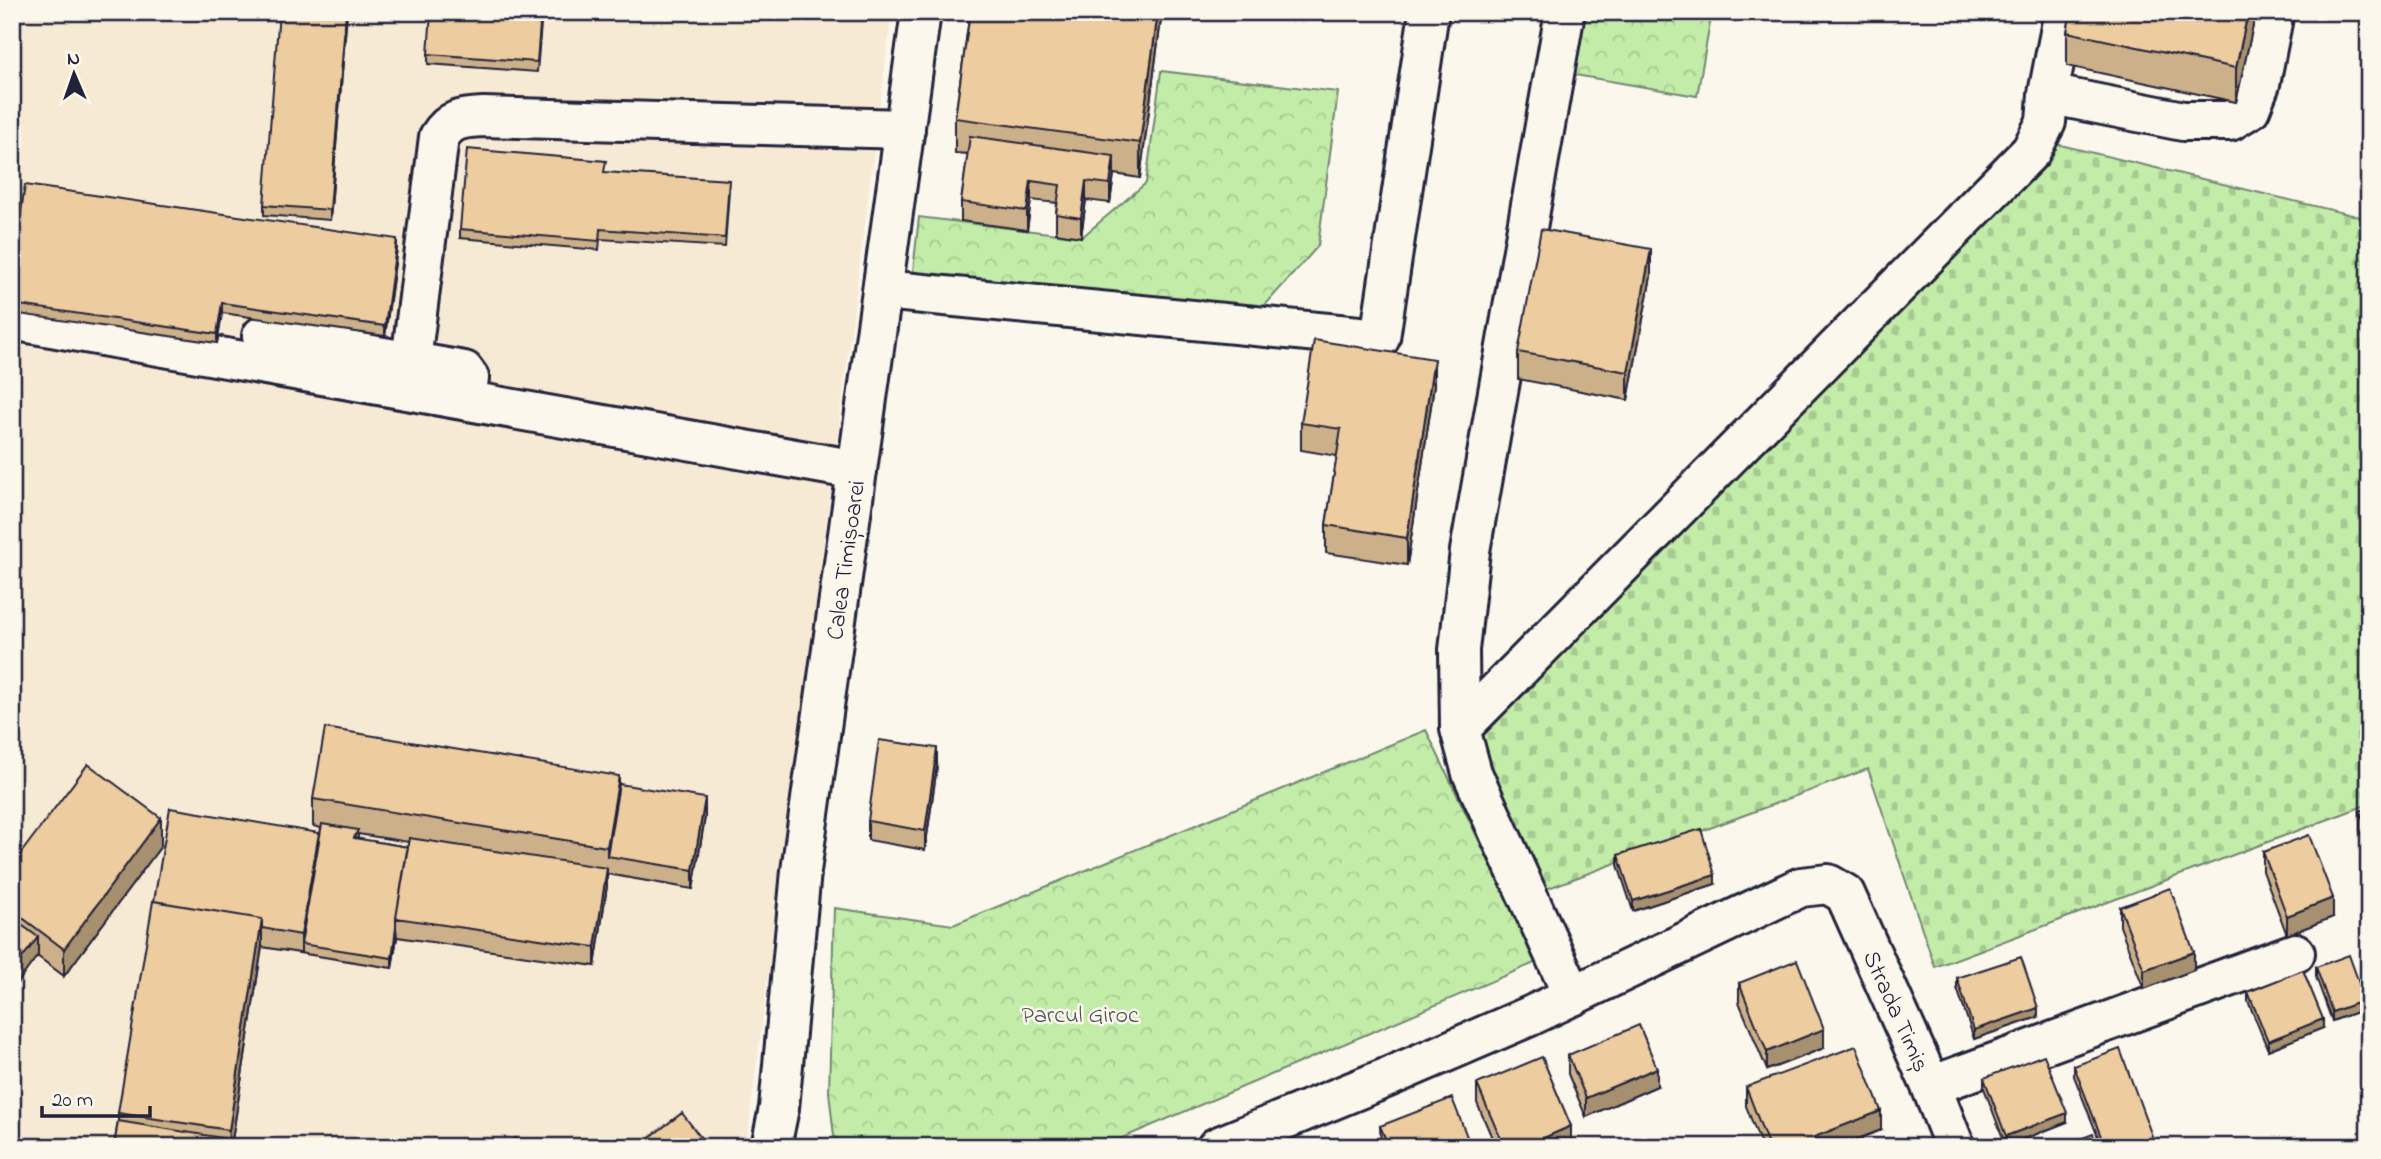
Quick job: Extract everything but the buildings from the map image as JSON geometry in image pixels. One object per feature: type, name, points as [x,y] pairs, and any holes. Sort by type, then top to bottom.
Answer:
[{"type":"main road","name":"Calea Timișoarei","points":[[771,1147],[779,1108],[801,871],[921,12]]},
{"type":"main road","points":[[883,290],[1380,338],[1429,12]]},
{"type":"main road","points":[[1217,1147],[1386,1078],[1573,996],[1472,772],[1460,729],[1459,650],[1470,551],[1565,12]]},
{"type":"main road","points":[[1460,729],[2031,151],[2046,122],[2048,94],[2064,12]]},
{"type":"main road","points":[[2048,94],[2183,121],[2230,121],[2250,109],[2260,84],[2274,12]]},
{"type":"main road","points":[[411,361],[439,137],[446,126],[464,118],[483,117],[905,130]]},
{"type":"main road","points":[[12,320],[857,470]]},
{"type":"main road","points":[[262,336],[464,371],[469,377],[466,400]]},
{"type":"main road","name":"Strada Timiș","points":[[1573,996],[1801,887],[1828,884],[1845,894],[1931,1086],[1955,1147]]},
{"type":"main road","points":[[1931,1086],[2295,953]]},
{"type":"main road","name":"Calea Timișoarei","points":[[779,1108],[791,1147]]},
{"type":"shaded area","points":[[12,12],[892,12],[748,1132],[753,1147],[12,1147]]},
{"type":"green space","points":[[1580,12],[1712,12],[1697,96],[1569,74]]},
{"type":"green space","points":[[1161,71],[1338,92],[1318,246],[1258,313],[912,280],[919,217],[1082,237],[1146,183]]},
{"type":"green space","points":[[2056,144],[2369,219],[2369,804],[1935,967],[1868,769],[1538,892],[1466,747]]},
{"type":"green space","name":"Parcul Giroc","points":[[1426,730],[1537,962],[1101,1147],[843,1147],[834,1136],[829,1092],[834,908],[953,925]]}]
